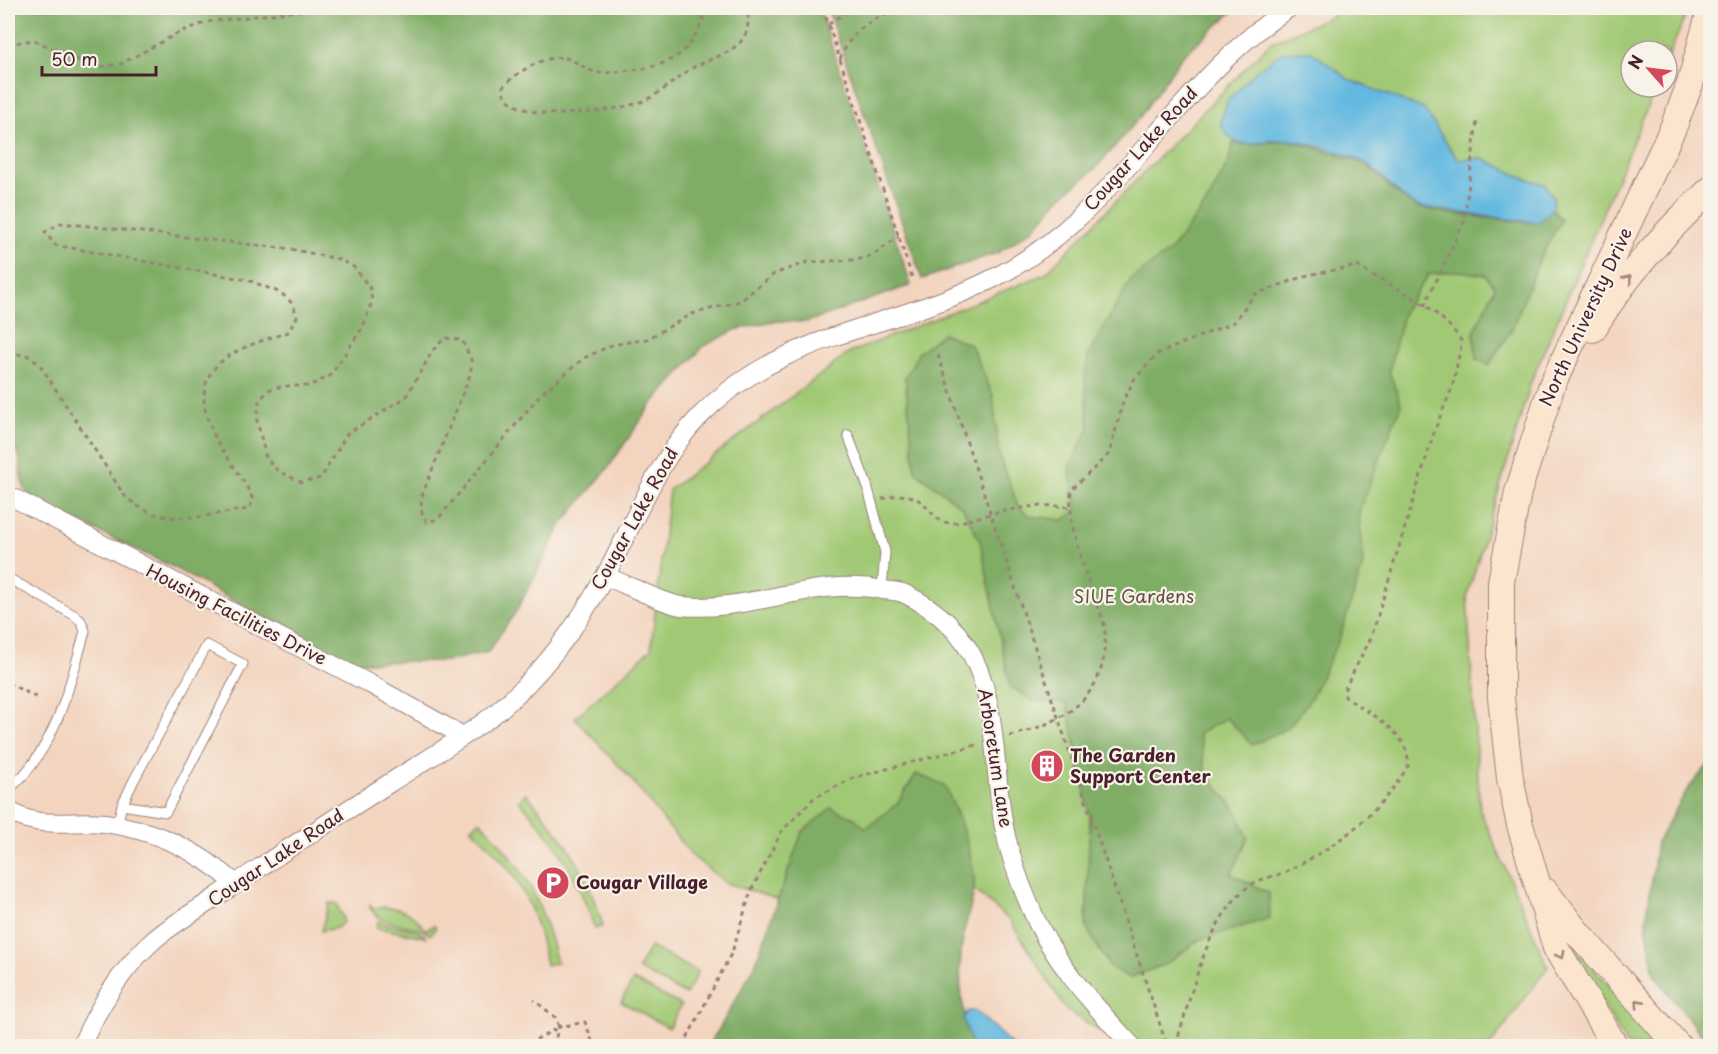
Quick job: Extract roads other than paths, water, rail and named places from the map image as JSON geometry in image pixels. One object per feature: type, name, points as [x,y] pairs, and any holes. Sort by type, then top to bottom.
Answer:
[{"type":"main road","name":"North University Drive","points":[[1615,1047],[1556,948],[1520,825],[1510,778],[1501,698],[1501,582],[1508,535],[1518,492],[1540,428],[1540,417],[1552,385],[1673,128],[1690,84],[1710,11]]},
{"type":"main road","points":[[1540,417],[1600,317],[1627,280],[1662,238],[1710,190]]},
{"type":"main road","name":"North University Drive","points":[[1537,880],[1576,931],[1678,1047]]},
{"type":"street","name":"Cougar Lake Road","points":[[81,1047],[107,997],[154,940],[463,736],[502,707],[552,658],[605,576],[657,472],[677,442],[717,399],[771,362],[799,349],[941,301],[995,278],[1031,256],[1093,204],[1199,84],[1235,50],[1289,8]]},
{"type":"street","name":"Housing Facilities Drive","points":[[8,495],[370,684],[463,736]]},
{"type":"street","name":"Arboretum Lane","points":[[605,576],[679,606],[729,605],[786,593],[860,585],[904,594],[943,619],[971,648],[987,691],[1005,828],[1028,903],[1061,965],[1132,1047]]},
{"type":"street","points":[[8,809],[20,818],[34,822],[66,821],[117,825],[163,837],[192,851],[236,884]]},
{"type":"lane","points":[[848,435],[867,485],[885,552],[882,590]]},
{"type":"lane","points":[[8,578],[74,615],[81,621],[86,631],[66,699],[53,728],[17,782],[8,790]]},
{"type":"lane","points":[[117,825],[122,805],[207,645],[243,664],[166,812],[122,805]]},
{"type":"water","points":[[1311,51],[1350,80],[1424,109],[1458,160],[1482,158],[1526,179],[1545,184],[1553,197],[1553,209],[1537,223],[1421,208],[1402,196],[1377,172],[1347,155],[1289,140],[1248,144],[1233,140],[1226,133],[1220,121],[1229,99],[1257,70],[1283,52]]},
{"type":"water","points":[[968,1011],[976,1011],[1013,1046],[972,1046],[963,1018]]},
{"type":"place","name":"The Garden Support Center","points":[[1047,766]]},
{"type":"place","name":"Cougar Village","points":[[553,883]]},
{"type":"park label","name":"SIUE Gardens","points":[[1134,597]]}]
